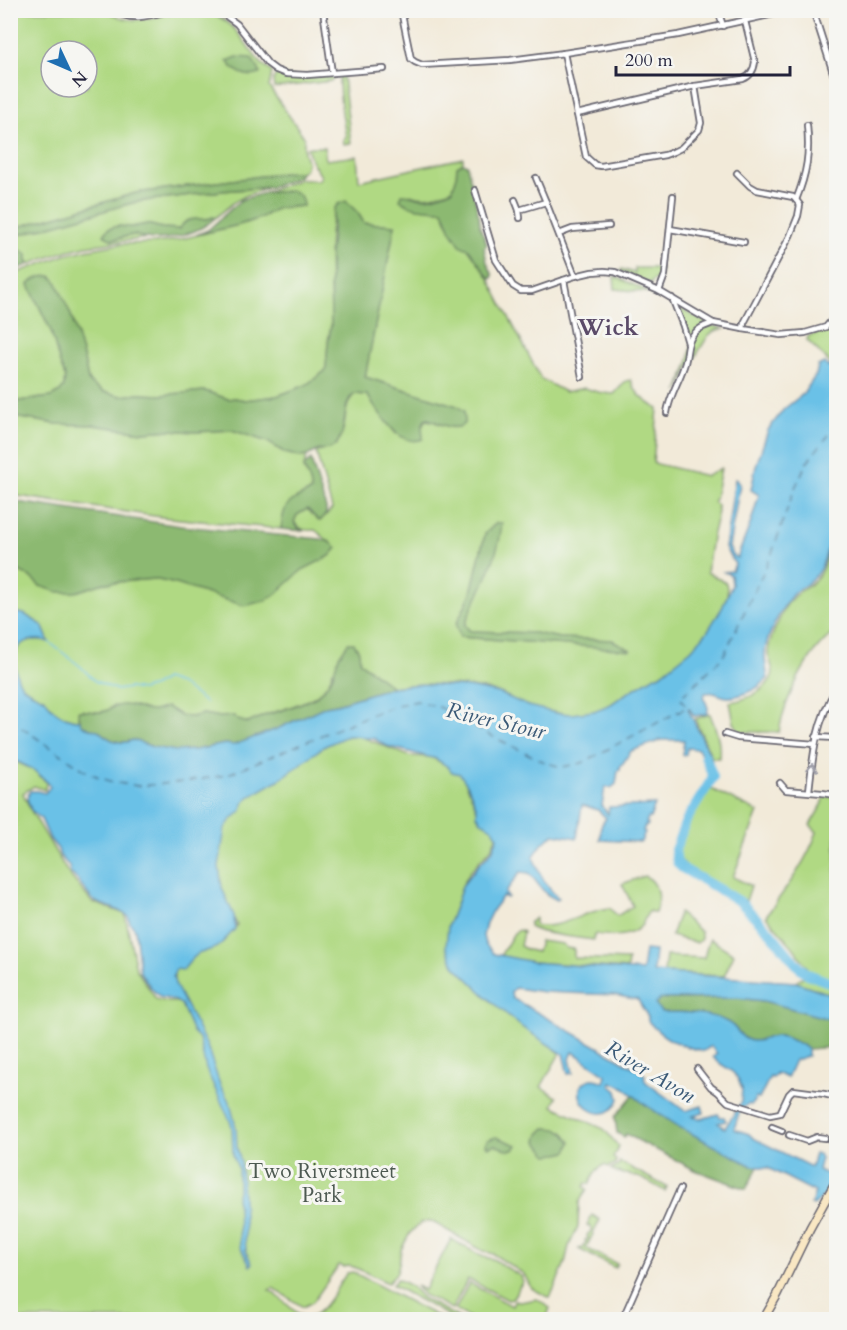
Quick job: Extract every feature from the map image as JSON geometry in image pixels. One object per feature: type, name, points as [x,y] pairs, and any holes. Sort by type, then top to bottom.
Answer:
[{"type":"street","points":[[114,10],[126,16],[142,17],[171,10]]},
{"type":"street","points":[[214,10],[237,24],[262,58],[276,70],[296,75],[384,69]]},
{"type":"street","points":[[323,10],[332,73]]},
{"type":"street","points":[[419,10],[402,12],[411,59],[422,65],[510,60],[564,53],[678,35],[792,10]]},
{"type":"street","points":[[718,10],[723,26]]},
{"type":"street","points":[[813,10],[837,82]]},
{"type":"street","points":[[577,114],[695,86],[748,77],[755,62],[745,21]]},
{"type":"street","points":[[564,53],[586,158],[595,165],[602,166],[665,154],[681,148],[699,130],[701,123],[695,86]]},
{"type":"street","points":[[796,200],[806,173],[807,125]]},
{"type":"street","points":[[665,154],[666,162]]},
{"type":"street","points":[[737,172],[757,190],[793,197],[800,205],[800,211],[790,236],[744,323],[743,329]]},
{"type":"street","points":[[536,178],[575,276]]},
{"type":"street","points":[[475,190],[496,260],[513,286],[522,291],[532,291],[592,272],[615,272],[659,291],[713,323],[743,329],[782,335],[805,333],[826,327],[837,315]]},
{"type":"street","points":[[659,291],[665,275],[673,196]]},
{"type":"street","points":[[515,200],[520,218]]},
{"type":"street","points":[[519,210],[546,202]]},
{"type":"street","points":[[559,234],[572,230],[609,226]]},
{"type":"street","points":[[670,229],[744,242]]},
{"type":"street","points":[[564,280],[582,377]]},
{"type":"street","points":[[667,413],[668,404],[686,361],[688,343],[672,298]]},
{"type":"street","points":[[688,343],[697,330],[713,323]]},
{"type":"street","points":[[809,791],[819,726],[827,704],[837,689]]},
{"type":"street","points":[[725,734],[738,738],[815,744]]},
{"type":"street","points":[[816,737],[837,738]]},
{"type":"street","points":[[780,783],[786,790],[837,795]]},
{"type":"street","points":[[697,1069],[726,1101],[770,1115],[780,1113],[793,1090],[837,1097]]},
{"type":"street","points":[[772,1127],[782,1131]]},
{"type":"street","points":[[789,1135],[807,1142],[818,1137],[825,1138]]},
{"type":"street","points":[[763,1320],[837,1181]]},
{"type":"street","points":[[622,1320],[680,1189]]},
{"type":"green space","points":[[11,11],[108,11],[133,20],[185,11],[212,14],[232,26],[258,60],[272,72],[269,87],[304,137],[304,152],[307,161],[306,168],[301,173],[291,172],[136,193],[11,229]]},
{"type":"green space","points":[[237,57],[251,58],[260,74],[246,75],[227,61]]},
{"type":"green space","points":[[277,73],[299,77],[336,75],[331,81],[274,88],[273,80]]},
{"type":"green space","points":[[339,75],[343,77],[351,143],[344,144],[343,139],[346,138]]},
{"type":"green space","points":[[324,147],[326,160],[357,156],[359,181],[463,158],[463,163],[457,166],[453,189],[427,197],[410,194],[428,209],[443,210],[446,221],[461,245],[469,249],[487,275],[541,379],[565,392],[584,388],[614,394],[626,381],[631,380],[641,397],[658,409],[653,463],[707,476],[721,468],[713,502],[717,505],[718,512],[707,572],[726,583],[727,596],[717,618],[702,639],[683,658],[664,672],[605,707],[580,714],[570,714],[521,704],[500,693],[475,688],[432,684],[392,687],[360,662],[333,670],[324,689],[307,701],[248,723],[237,720],[234,716],[220,717],[203,714],[192,717],[181,716],[167,707],[152,712],[141,708],[113,706],[100,712],[82,710],[78,714],[80,720],[76,720],[61,714],[45,699],[21,685],[15,664],[17,648],[29,641],[39,639],[48,641],[42,625],[11,608],[10,570],[13,568],[29,576],[40,586],[93,586],[154,579],[176,584],[291,579],[302,570],[330,556],[337,548],[315,530],[303,529],[294,522],[297,515],[307,509],[320,521],[332,509],[316,452],[332,447],[339,441],[350,399],[355,394],[367,395],[396,434],[422,426],[425,420],[452,427],[461,425],[465,421],[457,406],[365,377],[395,225],[364,223],[358,213],[338,204],[333,213],[329,243],[331,325],[326,367],[325,371],[306,385],[277,396],[245,400],[228,399],[205,391],[121,396],[104,392],[88,380],[71,315],[63,300],[29,285],[51,331],[65,376],[64,387],[51,397],[11,402],[11,275],[85,250],[120,244],[177,240],[239,225],[260,218],[278,208],[303,206],[290,191],[264,193],[300,179],[319,180],[321,176],[307,148]],"holes":[[[485,534],[481,589],[465,625],[470,631],[535,633],[560,638],[612,640],[629,649],[460,637],[456,625],[471,593]]]},
{"type":"green space","points":[[463,163],[467,165],[480,227],[487,244],[484,248],[493,276],[491,279],[469,249],[461,246],[451,231],[443,210],[415,207],[400,200],[402,194],[426,198],[452,190],[457,166]]},
{"type":"green space","points":[[291,172],[301,173],[298,177],[271,187],[136,202],[11,237],[11,229],[136,193]]},
{"type":"green space","points":[[271,187],[234,202],[215,218],[206,221],[197,219],[179,229],[147,224],[132,227],[117,226],[112,240],[133,235],[148,238],[86,246],[30,264],[14,250],[11,251],[11,237],[136,202]]},
{"type":"green space","points":[[290,191],[300,196],[303,206],[278,208],[260,218],[239,225],[196,235],[208,230],[241,200],[264,193]]},
{"type":"green space","points":[[346,201],[364,223],[395,225],[365,377],[457,406],[464,411],[463,425],[448,426],[428,419],[422,426],[423,439],[414,441],[406,439],[390,427],[367,395],[355,394],[347,404],[342,434],[336,445],[330,449],[319,450],[301,457],[285,453],[268,442],[232,430],[143,432],[93,425],[57,424],[14,417],[11,419],[11,402],[51,397],[64,387],[65,376],[51,331],[29,285],[45,276],[51,276],[56,281],[71,315],[88,380],[104,392],[121,396],[205,391],[228,399],[245,400],[277,396],[306,385],[325,371],[326,367],[331,326],[330,254],[334,209],[338,204]]},
{"type":"green space","points":[[215,218],[209,223],[195,231],[169,238],[151,239],[134,235],[111,239],[104,234],[108,229],[117,226],[132,227],[147,224],[179,229],[190,220]]},
{"type":"green space","points":[[18,249],[27,254],[27,262],[30,264],[11,271],[11,251]]},
{"type":"green space","points":[[635,268],[662,268],[659,278],[651,284],[620,271],[622,269],[635,273]]},
{"type":"green space","points":[[614,276],[654,294],[615,289]]},
{"type":"green space","points":[[680,308],[707,323],[690,337]]},
{"type":"green space","points":[[836,320],[836,369],[807,340],[808,336],[827,330]]},
{"type":"green space","points":[[710,326],[724,329],[714,331],[708,336],[689,367],[678,392],[689,360],[693,339],[698,331]]},
{"type":"green space","points":[[14,417],[57,424],[93,425],[143,432],[232,430],[268,442],[285,453],[301,457],[307,456],[304,471],[308,476],[311,491],[288,504],[281,529],[161,517],[11,495],[10,419]]},
{"type":"green space","points":[[311,460],[326,514],[320,521],[307,509],[297,515],[294,522],[304,531],[281,529],[288,504],[311,491],[304,466]]},
{"type":"green space","points":[[11,501],[181,526],[321,539],[337,548],[330,556],[302,570],[276,594],[266,600],[245,606],[154,579],[104,583],[76,592],[58,592],[40,586],[29,576],[14,568],[11,570]]},
{"type":"green space","points":[[496,523],[502,523],[499,541],[488,574],[465,625],[470,631],[535,633],[560,638],[612,640],[631,650],[460,637],[456,625],[471,593],[485,534]]},
{"type":"green space","points":[[836,527],[836,632],[816,650],[799,676],[786,705],[779,732],[740,732],[734,723],[730,702],[753,695],[767,685],[773,670],[768,653],[770,640],[790,600],[812,583],[818,575]]},
{"type":"green space","points":[[348,643],[354,643],[359,651],[360,662],[392,687],[326,706],[277,729],[234,745],[224,744],[176,751],[153,747],[133,740],[115,741],[81,724],[78,711],[102,712],[121,705],[150,711],[167,707],[181,716],[192,717],[203,714],[220,717],[234,716],[248,723],[314,698],[332,677],[339,656]]},
{"type":"green space","points":[[710,714],[719,741],[719,758],[712,758],[695,719]]},
{"type":"green space","name":"Two Riversmeet Park","points":[[357,735],[409,756],[431,757],[462,774],[477,809],[500,829],[491,849],[471,870],[462,886],[448,926],[455,966],[492,1002],[560,1053],[541,1087],[557,1097],[553,1106],[604,1129],[619,1147],[613,1158],[616,1160],[615,1164],[609,1167],[601,1166],[589,1184],[586,1183],[584,1187],[587,1189],[579,1203],[578,1227],[550,1298],[531,1288],[524,1274],[493,1254],[483,1251],[431,1221],[422,1222],[410,1233],[401,1250],[397,1272],[388,1283],[354,1267],[340,1265],[313,1302],[303,1307],[273,1288],[269,1290],[300,1315],[307,1317],[321,1310],[347,1273],[353,1272],[442,1319],[11,1319],[10,759],[34,770],[46,782],[45,790],[34,786],[23,793],[30,809],[68,873],[92,902],[125,914],[136,969],[156,999],[180,1002],[174,986],[174,969],[192,955],[219,945],[237,925],[221,890],[217,864],[220,832],[242,801],[338,738]]},
{"type":"green space","points":[[705,786],[758,812],[733,877],[751,886],[746,901],[687,867],[677,855],[686,827]]},
{"type":"green space","points":[[825,796],[836,798],[836,996],[796,982],[810,971],[766,916],[807,855],[817,832],[810,825]]},
{"type":"green space","points":[[644,876],[649,878],[655,886],[658,896],[657,908],[655,913],[649,911],[642,925],[632,933],[620,936],[595,934],[593,940],[551,934],[529,927],[529,923],[535,918],[535,925],[551,926],[610,908],[617,916],[633,906],[622,884]]},
{"type":"green space","points":[[679,913],[701,932],[701,939],[697,943],[671,936]]},
{"type":"green space","points":[[519,930],[523,932],[520,946],[528,950],[537,952],[540,941],[563,944],[566,948],[574,949],[574,958],[628,960],[627,969],[533,962],[500,956],[514,933]]},
{"type":"green space","points":[[710,939],[734,954],[724,976],[664,973],[666,956],[704,958]]},
{"type":"green space","points":[[737,998],[764,1001],[834,1020],[832,1047],[808,1049],[778,1036],[750,1041],[722,1019],[696,1013],[660,1012],[655,1004],[659,999]]},
{"type":"green space","points":[[633,1095],[676,1124],[752,1166],[758,1167],[746,1189],[695,1170],[626,1134],[624,1137],[617,1133],[615,1117]]},
{"type":"green space","points":[[545,1128],[561,1130],[566,1135],[571,1142],[567,1152],[548,1155],[537,1141],[539,1134]]},
{"type":"green space","points":[[496,1137],[517,1145],[514,1150],[507,1150],[495,1145],[488,1147],[486,1145],[487,1140]]},
{"type":"green space","points":[[620,1162],[667,1187],[665,1191],[639,1178],[611,1169],[617,1167]]},
{"type":"green space","points":[[592,1215],[600,1220],[586,1248],[617,1264],[615,1268],[579,1249],[584,1247],[585,1240],[588,1239],[587,1235],[591,1227],[587,1225]]},
{"type":"green space","points":[[451,1239],[483,1257],[493,1259],[522,1277],[523,1281],[512,1299],[508,1300],[468,1279],[452,1309],[424,1295],[416,1286],[424,1290]]},
{"type":"green space","points":[[397,1279],[411,1286],[422,1298],[461,1319],[454,1319],[392,1285]]},
{"type":"green space","points":[[469,1283],[512,1306],[515,1300],[520,1302],[537,1299],[550,1308],[546,1319],[473,1319],[455,1310]]},
{"type":"water","name":"River Stour","points":[[824,363],[836,369],[836,525],[820,569],[812,580],[789,599],[771,631],[765,653],[768,678],[744,694],[733,697],[705,693],[703,697],[708,708],[707,714],[694,716],[688,709],[710,755],[712,762],[706,756],[710,767],[708,768],[698,749],[687,748],[686,755],[682,755],[684,740],[660,740],[631,751],[618,771],[616,784],[611,788],[605,787],[602,806],[608,814],[609,807],[655,805],[646,823],[648,824],[643,831],[645,832],[641,842],[600,840],[601,826],[606,818],[598,810],[582,805],[577,838],[554,834],[543,843],[533,857],[540,874],[559,898],[557,900],[546,894],[529,873],[520,872],[505,893],[508,897],[503,896],[493,909],[483,936],[485,944],[494,954],[533,962],[642,971],[645,950],[655,951],[653,972],[796,982],[836,996],[836,1021],[764,1001],[737,998],[660,999],[655,1004],[661,1012],[696,1013],[722,1019],[750,1041],[778,1036],[808,1049],[808,1056],[795,1060],[787,1078],[776,1073],[773,1078],[770,1077],[759,1099],[756,1098],[751,1105],[748,1104],[740,1110],[734,1129],[749,1134],[811,1167],[815,1154],[819,1154],[821,1158],[818,1170],[836,1177],[836,1201],[825,1195],[814,1205],[811,1204],[815,1192],[768,1168],[752,1166],[679,1127],[623,1087],[611,1082],[610,1085],[617,1091],[619,1099],[613,1109],[605,1113],[589,1109],[583,1103],[580,1095],[581,1088],[590,1079],[604,1082],[606,1075],[573,1052],[570,1059],[573,1073],[568,1074],[563,1054],[523,1028],[492,1002],[455,966],[446,947],[448,926],[462,886],[492,851],[498,837],[493,829],[481,821],[477,815],[477,808],[468,786],[460,774],[452,772],[436,759],[387,746],[373,738],[347,736],[323,747],[282,778],[249,797],[243,804],[242,810],[230,821],[225,828],[219,866],[222,888],[234,916],[235,929],[218,947],[198,954],[183,970],[176,969],[173,976],[207,1046],[220,1085],[230,1103],[241,1163],[246,1251],[252,1264],[250,1266],[240,1246],[236,1198],[238,1168],[233,1155],[232,1127],[206,1069],[199,1038],[193,1032],[181,1004],[160,997],[140,972],[135,929],[128,916],[92,899],[70,873],[69,866],[60,856],[41,819],[31,810],[27,798],[30,791],[45,793],[50,787],[47,782],[28,767],[11,759],[11,608],[42,625],[49,642],[30,641],[21,644],[18,648],[15,655],[15,668],[23,687],[45,699],[60,714],[80,720],[81,724],[98,730],[106,737],[118,742],[133,740],[153,747],[176,751],[225,744],[234,745],[277,729],[326,706],[392,687],[422,684],[468,687],[499,693],[528,706],[556,713],[572,714],[594,711],[611,704],[661,674],[691,650],[707,632],[722,608],[732,585],[731,575],[724,572],[732,571],[735,564],[725,548],[735,479],[740,484],[729,547],[737,558],[759,495],[751,490],[768,430],[784,409],[803,394],[816,375],[818,366]],"holes":[[[515,988],[544,992],[615,995],[638,1000],[648,1021],[666,1038],[704,1051],[711,1046],[717,1054],[713,1057],[736,1076],[742,1088],[741,1102],[725,1128],[718,1123],[726,1121],[724,1117],[718,1114],[701,1119],[693,1116],[704,1113],[702,1106],[685,1111],[646,1082],[645,1075],[512,998],[511,992]]]},
{"type":"waterway","points":[[49,642],[95,681],[117,690],[129,688],[142,690],[165,679],[180,684],[206,703]]},
{"type":"waterway","points":[[705,756],[713,777],[686,821],[675,850],[677,862],[682,868],[739,901],[808,974],[836,985]]},
{"type":"ferry route","points":[[10,720],[89,773],[112,782],[138,786],[226,775],[377,712],[417,701],[437,706],[481,731],[547,763],[562,767],[582,763],[687,707],[680,698],[723,657],[771,556],[794,490],[807,462],[836,429]]},
{"type":"district","name":"Wick","points":[[608,327]]},
{"type":"water label","name":"River Avon","points":[[650,1072]]}]
